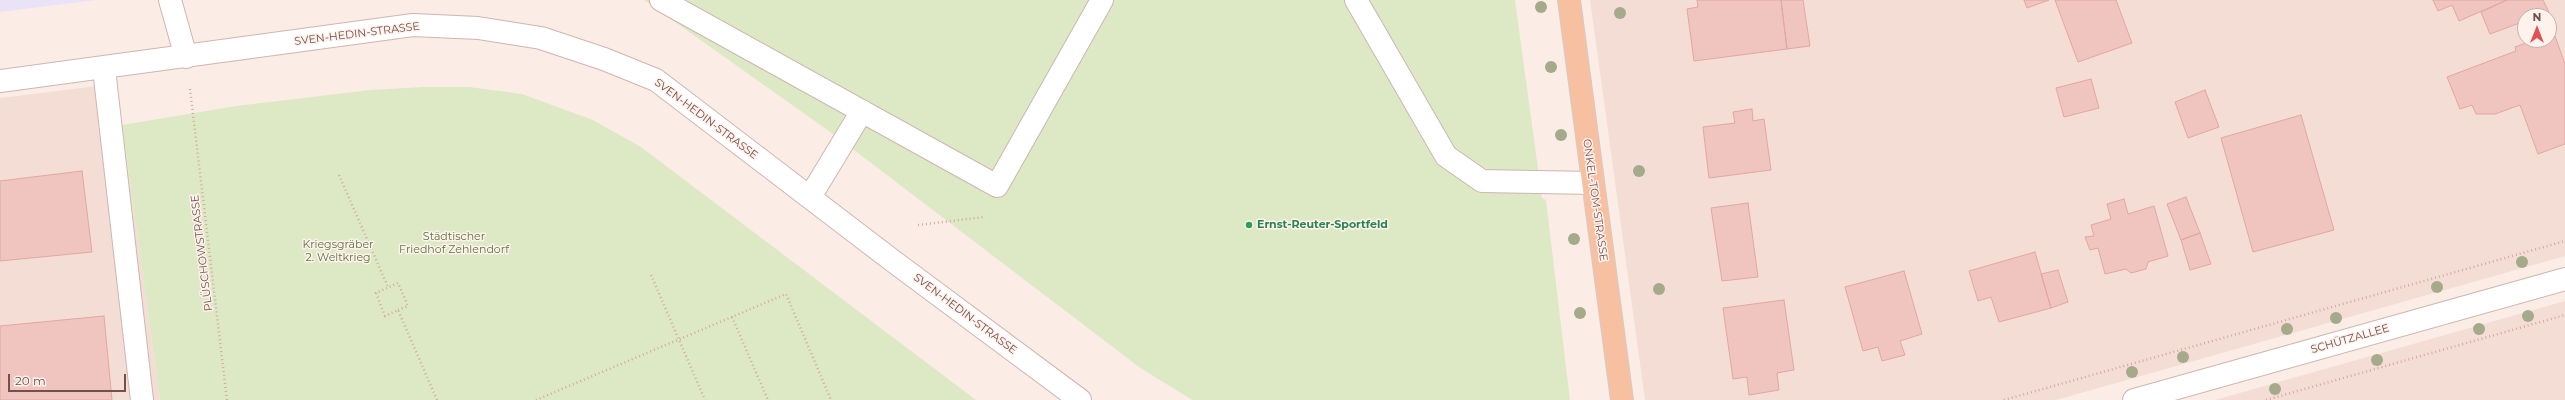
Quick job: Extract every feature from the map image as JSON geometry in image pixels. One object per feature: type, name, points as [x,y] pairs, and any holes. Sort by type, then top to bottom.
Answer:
[{"type":"main road","name":"ONKEL-TOM-STRASSE","points":[[1568,0],[1622,400]]},
{"type":"street","points":[[170,0],[186,57]]},
{"type":"street","points":[[662,0],[997,186],[1102,0]]},
{"type":"street","points":[[1356,0],[1446,156],[1482,181],[1593,183]]},
{"type":"street","name":"SVEN-HEDIN-STRASSE","points":[[0,81],[104,69],[413,25],[478,28],[541,38],[604,59],[656,80],[1080,400]]},
{"type":"street","points":[[104,69],[142,400]]},
{"type":"street","points":[[810,197],[862,111]]},
{"type":"street","name":"SCHÜTZALLEE","points":[[2134,400],[2565,279]]},
{"type":"path","name":"PLÜSCHOWSTRASSE","points":[[192,105],[227,400]]},
{"type":"path","points":[[339,175],[388,287]]},
{"type":"path","points":[[2004,400],[2565,241]]},
{"type":"path","points":[[652,276],[705,400]]},
{"type":"path","points":[[398,283],[408,306],[398,310],[385,316],[376,293],[398,283]]},
{"type":"path","points":[[536,400],[786,294],[832,400]]},
{"type":"path","points":[[398,310],[437,400]]},
{"type":"path","points":[[2266,400],[2565,315]]},
{"type":"path","points":[[732,317],[768,400]]},
{"type":"shaded area","points":[[0,0],[97,0],[0,12]]},
{"type":"shaded area","points":[[1590,0],[2565,0],[2565,256],[2056,400],[1645,400]]},
{"type":"shaded area","points":[[113,84],[122,125],[160,400],[0,400],[0,98]]},
{"type":"shaded area","points":[[2565,301],[2565,400],[2215,400]]},
{"type":"green space","name":"Ernst-Reuter-Sportfeld","points":[[644,0],[1515,0],[1542,198],[1546,200],[1570,400],[1192,400],[1139,367],[833,134]]},
{"type":"green space","name":"Städtischer Friedhof Zehlendorf","points":[[423,87],[469,87],[522,94],[593,120],[641,147],[976,400],[160,400],[122,125],[236,106],[370,90]]},
{"type":"building","points":[[1697,0],[1781,0],[1787,49],[1694,61],[1687,9],[1698,7]]},
{"type":"building","points":[[1781,0],[1803,0],[1810,46],[1787,49]]},
{"type":"building","points":[[2024,0],[2049,0],[2027,8]]},
{"type":"building","points":[[2055,0],[2116,0],[2132,43],[2078,62]]},
{"type":"building","points":[[2433,0],[2507,0],[2459,21],[2452,5],[2438,11]]},
{"type":"building","points":[[2507,0],[2543,0],[2547,8],[2517,8],[2517,24],[2490,34],[2481,12]]},
{"type":"building","points":[[2557,42],[2565,64],[2565,144],[2538,154],[2520,105],[2495,114],[2476,114],[2472,105],[2460,109],[2447,77],[2516,51],[2515,47],[2557,48]]},
{"type":"building","points":[[2091,79],[2099,108],[2064,117],[2056,88]]},
{"type":"building","points":[[2205,90],[2219,127],[2188,138],[2175,102]]},
{"type":"building","points":[[1752,109],[1753,121],[1764,119],[1771,170],[1709,178],[1703,127],[1735,123],[1733,112]]},
{"type":"building","points":[[2301,115],[2334,230],[2253,252],[2221,138]]},
{"type":"building","points":[[82,171],[92,252],[0,261],[0,181]]},
{"type":"building","points":[[2186,197],[2200,233],[2181,240],[2167,204]]},
{"type":"building","points":[[2124,199],[2128,214],[2154,206],[2168,256],[2148,262],[2146,269],[2131,273],[2126,269],[2105,274],[2098,248],[2090,250],[2085,237],[2094,236],[2091,225],[2111,219],[2107,204]]},
{"type":"building","points":[[1748,203],[1758,277],[1722,281],[1711,208]]},
{"type":"building","points":[[2200,233],[2211,264],[2190,270],[2181,240]]},
{"type":"building","points":[[2035,252],[2051,308],[1999,322],[1991,297],[1978,301],[1969,271]]},
{"type":"building","points":[[2058,270],[2068,302],[2051,308],[2041,274]]},
{"type":"building","points":[[1904,271],[1922,334],[1900,341],[1905,355],[1882,361],[1878,347],[1863,351],[1845,287]]},
{"type":"building","points":[[1784,300],[1794,370],[1777,373],[1779,390],[1749,395],[1747,377],[1733,379],[1723,308]]},
{"type":"building","points":[[104,316],[112,400],[0,400],[0,326]]},
{"type":"place","name":"Ernst-Reuter-Sportfeld","points":[[1249,225]]},
{"type":"park label","name":"Kriegsgräber 2. Weltkrieg","points":[[338,251]]}]
